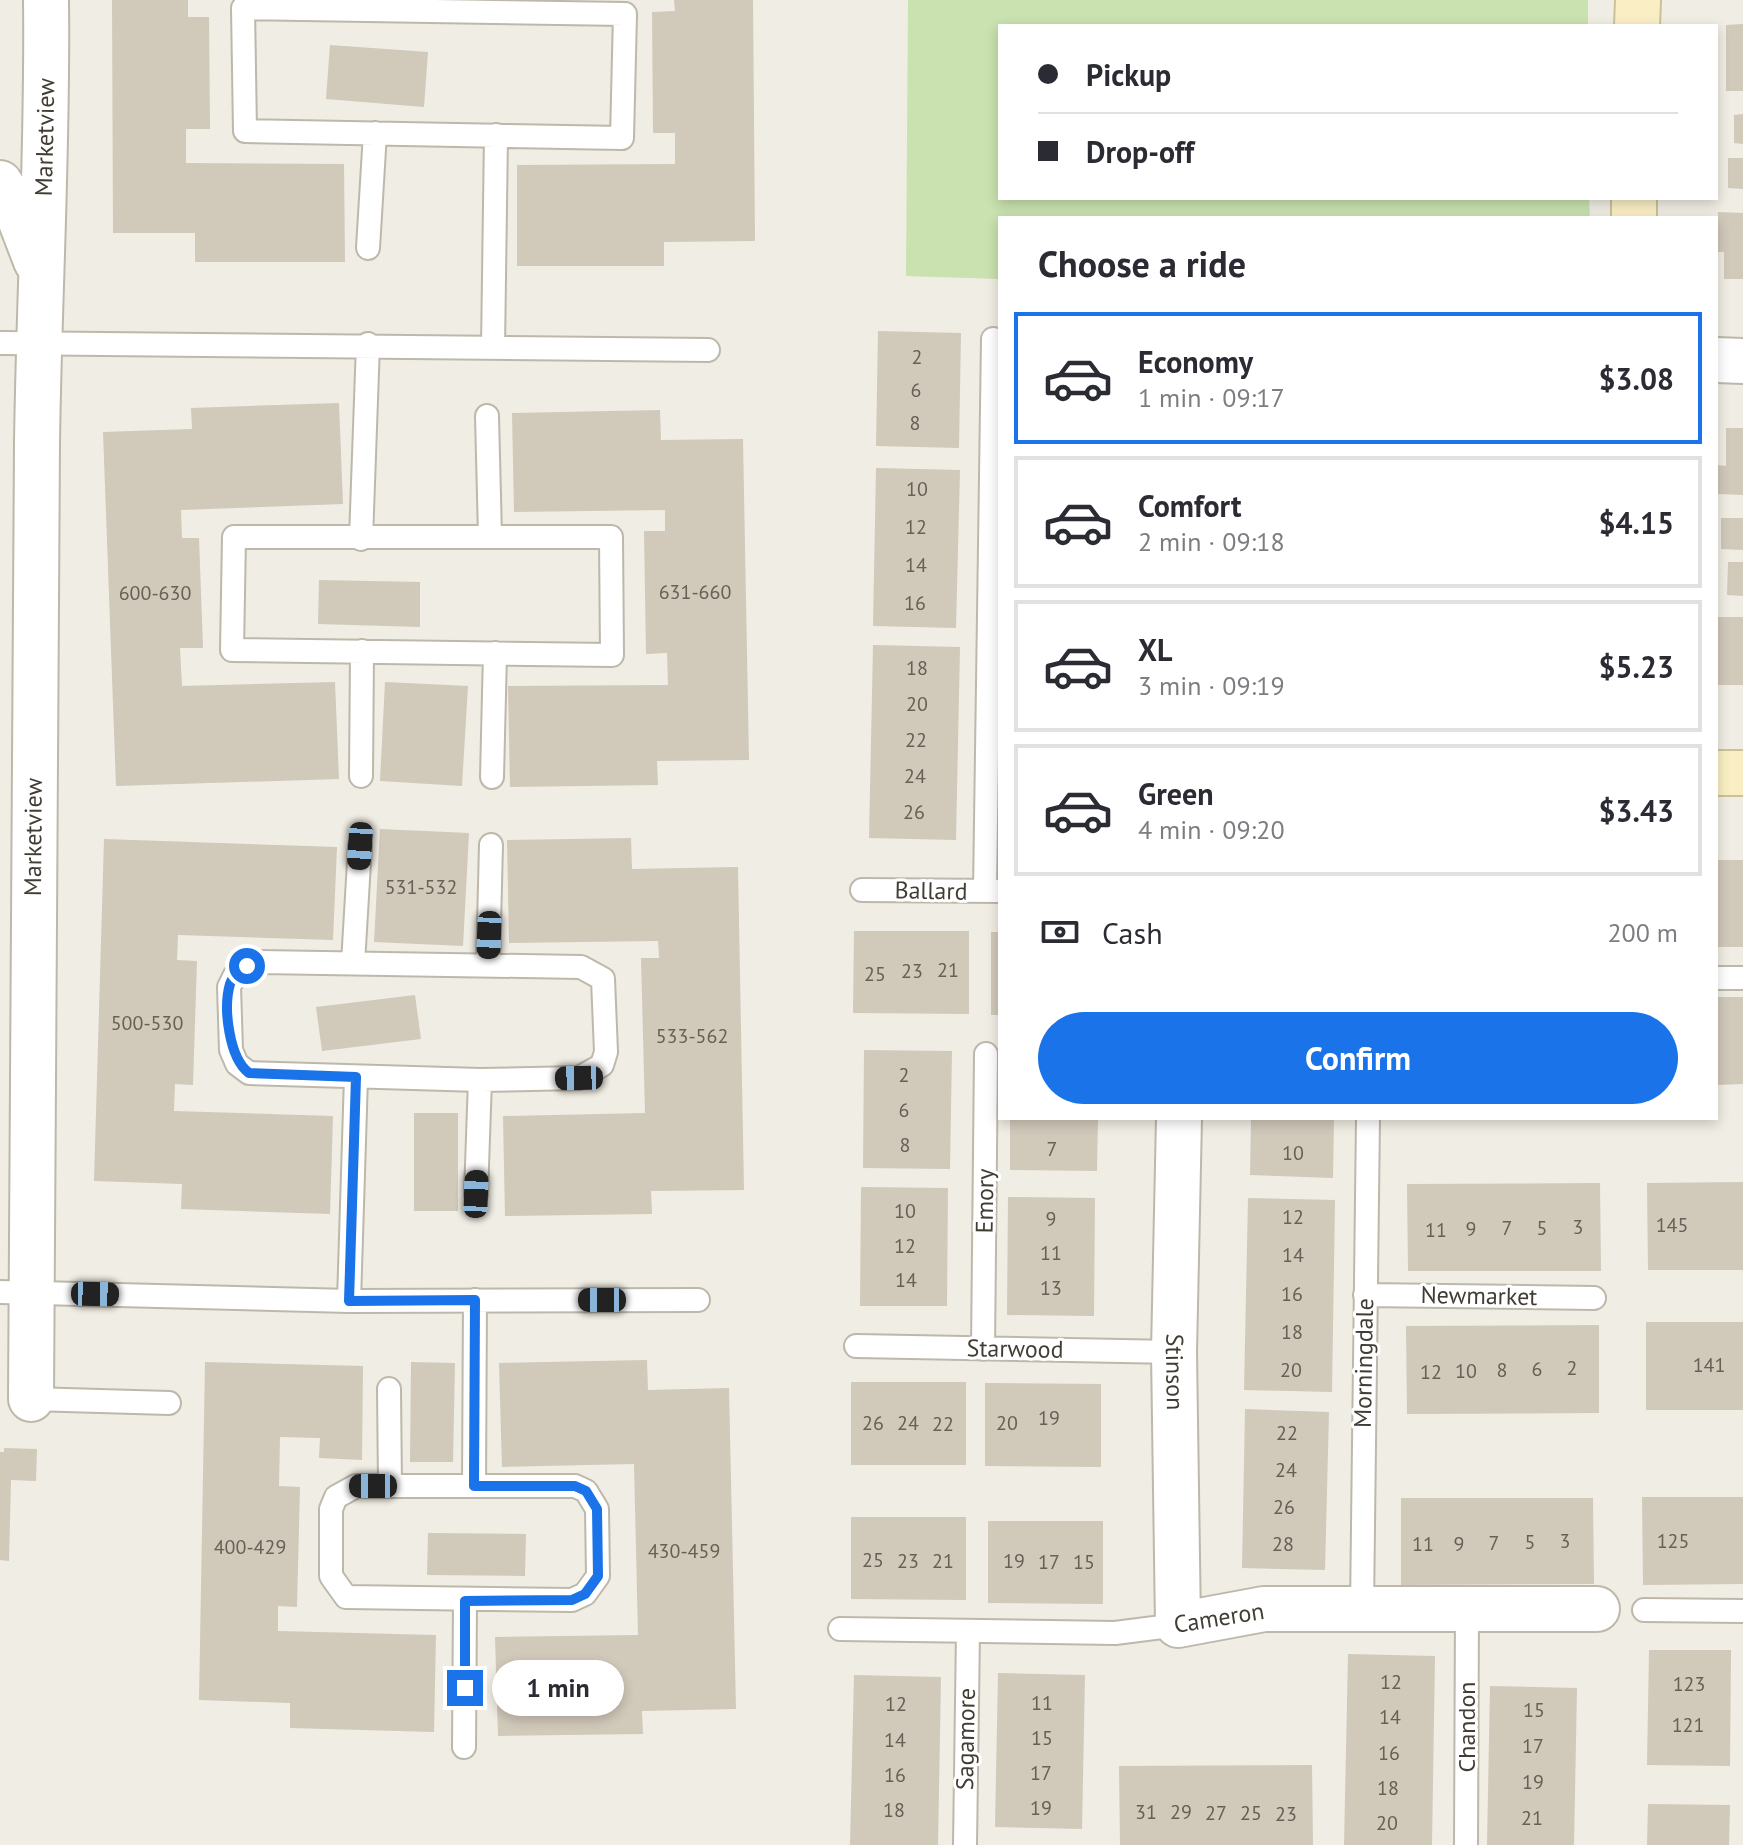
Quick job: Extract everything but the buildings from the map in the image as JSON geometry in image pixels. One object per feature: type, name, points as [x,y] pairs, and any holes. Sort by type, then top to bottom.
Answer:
[{"type":"street","name":"Marketview","points":[[31,1399],[16,1292],[19,343],[41,274],[48,119],[46,0]]},
{"type":"street","points":[[1637,24],[1638,0]]},
{"type":"street","name":"Marketview","points":[[0,183],[15,206],[41,274]]},
{"type":"street","points":[[1718,360],[1743,361]]},
{"type":"street","points":[[1718,773],[1743,773]]},
{"type":"street","name":"Stinson","points":[[1178,1625],[1174,1352],[1179,1120]]},
{"type":"street","name":"Cameron","points":[[1178,1625],[1264,1609],[1597,1609]]},
{"type":"lane","points":[[370,5],[502,5],[625,14],[622,138],[245,131],[243,8],[370,5]]},
{"type":"lane","points":[[368,248],[375,133]]},
{"type":"lane","points":[[493,348],[496,135]]},
{"type":"lane","points":[[992,891],[997,446],[993,339]]},
{"type":"lane","points":[[19,343],[368,344],[708,350]]},
{"type":"lane","points":[[361,539],[368,344]]},
{"type":"lane","points":[[487,416],[490,536]]},
{"type":"lane","points":[[490,536],[611,537],[612,655],[232,650],[234,537],[361,539],[490,536]]},
{"type":"lane","points":[[361,776],[362,651]]},
{"type":"lane","points":[[492,777],[495,653]]},
{"type":"lane","points":[[488,965],[491,845]]},
{"type":"lane","points":[[353,963],[360,846]]},
{"type":"lane","name":"Ballard","points":[[862,890],[992,891]]},
{"type":"lane","points":[[260,962],[353,963],[581,967],[594,971],[603,979],[606,991],[606,1052],[602,1065],[579,1078],[480,1080],[249,1073],[237,1064],[231,1050],[229,987],[235,975],[260,962]]},
{"type":"lane","points":[[1718,978],[1743,978]]},
{"type":"lane","name":"Emory","points":[[983,1349],[986,1054]]},
{"type":"lane","points":[[349,1301],[356,1077]]},
{"type":"lane","points":[[476,1194],[480,1080]]},
{"type":"lane","name":"Morningdale","points":[[1362,1608],[1368,1120]]},
{"type":"lane","points":[[16,1292],[349,1301],[698,1300]]},
{"type":"lane","name":"Newmarket","points":[[1365,1295],[1594,1298]]},
{"type":"lane","points":[[474,1486],[475,1300]]},
{"type":"lane","name":"Starwood","points":[[856,1346],[1174,1352]]},
{"type":"lane","points":[[389,1389],[390,1486]]},
{"type":"lane","points":[[31,1399],[169,1403]]},
{"type":"lane","points":[[356,1486],[474,1486],[575,1486],[586,1491],[597,1509],[598,1576],[585,1594],[572,1600],[358,1599],[346,1597],[337,1589],[331,1576],[331,1509],[336,1497],[356,1486]]},
{"type":"lane","points":[[464,1747],[465,1601]]},
{"type":"lane","name":"Chandon","points":[[1466,1845],[1467,1609]]},
{"type":"lane","points":[[1644,1610],[1743,1611]]},
{"type":"lane","name":"Cameron","points":[[840,1629],[1115,1633],[1178,1625]]},
{"type":"lane","name":"Sagamore","points":[[965,1845],[968,1632]]},
{"type":"green space","points":[[908,0],[1588,0],[1588,24],[998,24],[998,200],[1589,200],[1590,216],[998,216],[998,279],[906,276]]},
{"type":"route","points":[[247,966],[235,975],[229,987],[231,1050],[237,1064],[249,1073],[356,1077],[349,1301],[475,1300],[474,1486],[575,1486],[586,1491],[597,1509],[598,1576],[585,1594],[572,1600],[465,1601],[465,1688]]}]
